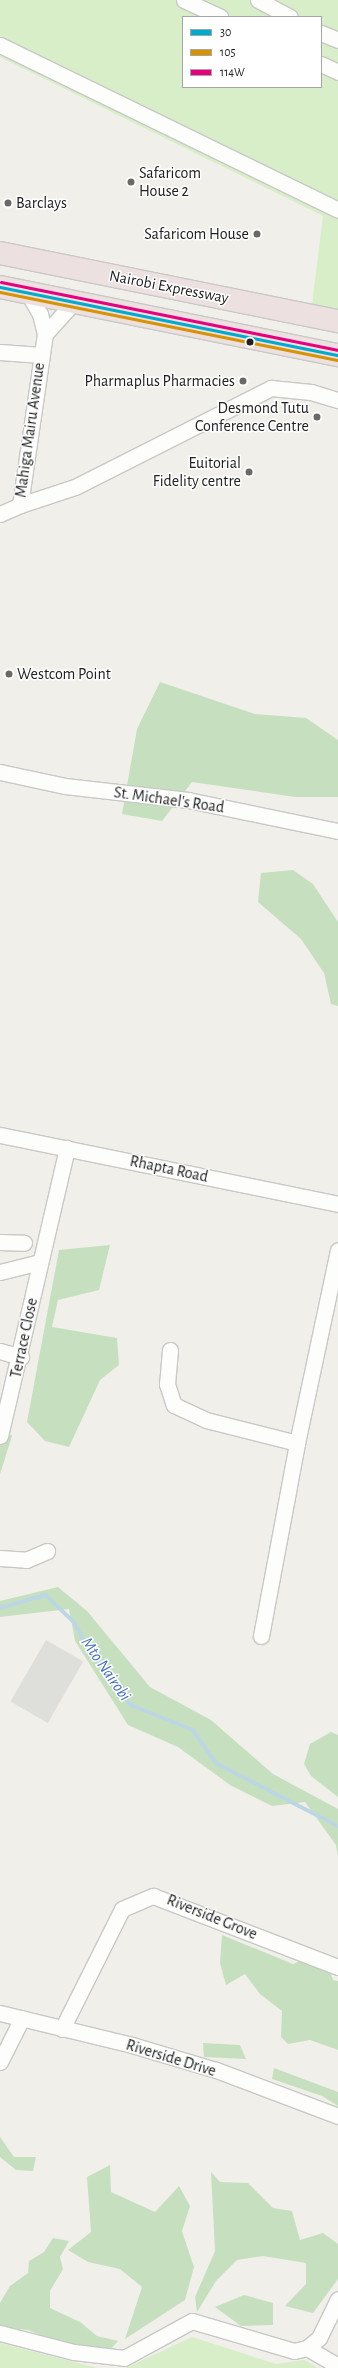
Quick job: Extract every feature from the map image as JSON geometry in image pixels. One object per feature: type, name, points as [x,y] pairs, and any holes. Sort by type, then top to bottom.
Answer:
[{"type":"highway","name":"Nairobi Expressway","points":[[0,253],[338,321]]},
{"type":"highway","name":"Nairobi Expressway","points":[[0,287],[338,355]]},
{"type":"highway","points":[[301,348],[338,364]]},
{"type":"street","points":[[184,0],[218,16]]},
{"type":"street","points":[[258,0],[288,16]]},
{"type":"street","points":[[322,33],[338,40]]},
{"type":"street","points":[[0,45],[338,210]]},
{"type":"street","points":[[322,64],[338,72]]},
{"type":"street","points":[[28,293],[40,314],[45,334]]},
{"type":"street","points":[[45,334],[73,302]]},
{"type":"street","name":"Mahiga Mairu Avenue","points":[[0,514],[20,504],[45,334]]},
{"type":"street","points":[[0,352],[41,355]]},
{"type":"street","points":[[20,504],[75,487],[271,388],[311,392],[338,400]]},
{"type":"street","name":"St. Michael's Road","points":[[0,772],[65,786],[188,800],[338,831]]},
{"type":"street","name":"Rhapta Road","points":[[0,1135],[338,1204]]},
{"type":"street","name":"Terrace Close","points":[[0,1436],[21,1357],[40,1262],[67,1148]]},
{"type":"street","points":[[0,1242],[24,1243]]},
{"type":"street","points":[[261,1636],[297,1443],[338,1250]]},
{"type":"street","points":[[0,1272],[40,1262]]},
{"type":"street","points":[[170,1350],[167,1384],[174,1405],[206,1420],[297,1443]]},
{"type":"street","points":[[0,1351],[21,1357]]},
{"type":"street","points":[[0,1558],[26,1560],[47,1550]]},
{"type":"street","name":"Riverside Grove","points":[[62,2029],[122,1909],[153,1896],[338,1967]]},
{"type":"street","name":"Riverside Drive","points":[[0,2013],[132,2045],[216,2070],[338,2116]]},
{"type":"street","points":[[0,2062],[22,2018]]},
{"type":"street","points":[[307,2348],[327,2327],[338,2299]]},
{"type":"street","points":[[0,2333],[80,2353],[124,2358],[192,2321],[282,2350],[307,2348],[338,2366]]},
{"type":"green space","points":[[0,0],[338,0],[338,309],[312,305],[323,216],[0,57]]},
{"type":"green space","points":[[160,682],[255,714],[306,718],[338,740],[338,797],[295,797],[192,782],[162,821],[122,814],[137,729]]},
{"type":"green space","points":[[293,870],[313,884],[338,922],[338,1006],[331,1004],[324,973],[301,939],[258,902],[261,873]]},
{"type":"green space","points":[[110,1245],[99,1290],[58,1300],[52,1327],[117,1338],[119,1365],[100,1380],[69,1447],[45,1441],[27,1422],[59,1250]]},
{"type":"green space","points":[[0,1423],[12,1436],[0,1474]]},
{"type":"green space","points":[[58,1587],[87,1611],[150,1687],[211,1720],[273,1774],[338,1809],[338,1856],[336,1845],[305,1802],[272,1806],[230,1785],[178,1747],[128,1725],[75,1641],[69,1609],[0,1617],[0,1601]]},
{"type":"green space","points":[[331,1732],[338,1735],[338,1797],[311,1776],[304,1764],[310,1744]]},
{"type":"green space","points":[[222,1935],[293,1964],[324,1952],[333,1980],[338,1981],[338,2050],[310,2040],[288,2044],[281,2037],[282,2011],[260,1994],[245,1974],[226,1985],[220,1963]]},
{"type":"green space","points":[[203,2043],[240,2045],[246,2059],[204,2057]]},
{"type":"green space","points":[[274,2068],[338,2092],[338,2106],[322,2096],[272,2079]]},
{"type":"green space","points":[[0,2137],[14,2157],[36,2157],[33,2171],[16,2170],[0,2157]]},
{"type":"green space","points":[[110,2165],[111,2192],[155,2212],[179,2186],[190,2206],[182,2231],[194,2267],[185,2300],[125,2339],[142,2287],[120,2269],[88,2262],[68,2250],[91,2232],[87,2177]]},
{"type":"green space","points":[[211,2172],[220,2182],[248,2183],[273,2208],[292,2211],[300,2240],[323,2233],[338,2244],[338,2279],[313,2313],[285,2306],[306,2284],[306,2263],[263,2256],[237,2260],[216,2281],[197,2312],[195,2297],[215,2251]]},
{"type":"green space","points":[[53,2238],[69,2241],[60,2257],[63,2269],[50,2291],[50,2308],[80,2322],[97,2336],[118,2341],[109,2351],[64,2345],[28,2330],[0,2327],[0,2303],[10,2286],[28,2273],[29,2261],[44,2252]]},
{"type":"green space","points":[[244,2295],[273,2303],[273,2325],[241,2326],[215,2307]]},
{"type":"green space","points":[[192,2337],[276,2364],[304,2360],[318,2368],[126,2368]]},
{"type":"green space","points":[[0,2343],[97,2368],[0,2368]]},
{"type":"shaded area","points":[[46,1640],[83,1662],[48,1723],[10,1701]]},
{"type":"waterway","name":"Mto Nairobi","points":[[0,1608],[46,1595],[75,1623],[90,1651],[131,1705],[193,1730],[216,1763],[338,1826]]},
{"type":"transit line","name":"114W","points":[[1,282],[338,350]]},
{"type":"transit line","name":"30","points":[[0,287],[338,355]]},
{"type":"transit line","name":"105","points":[[0,292],[337,360]]},
{"type":"place","name":"Safaricom House 2","points":[[131,182]]},
{"type":"place","name":"Barclays","points":[[8,203]]},
{"type":"place","name":"Safaricom House","points":[[257,234]]},
{"type":"place","name":"Pharmaplus Pharmacies","points":[[243,381]]},
{"type":"place","name":"Desmond Tutu Conference Centre","points":[[317,417]]},
{"type":"place","name":"Euitorial Fidelity centre","points":[[249,472]]},
{"type":"place","name":"Westcom Point","points":[[9,674]]}]
